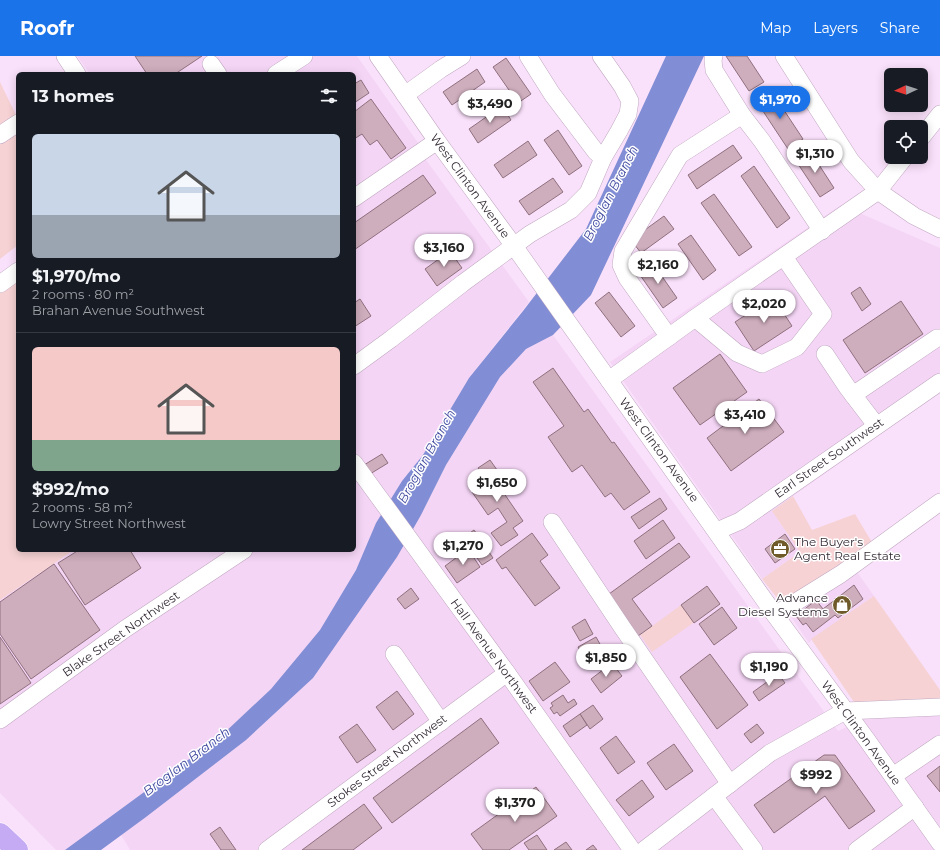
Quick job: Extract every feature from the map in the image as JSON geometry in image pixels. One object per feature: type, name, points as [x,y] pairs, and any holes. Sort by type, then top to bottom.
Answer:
[{"type":"highway","points":[[0,834],[17,850]]},
{"type":"street","points":[[65,56],[76,72]]},
{"type":"street","points":[[279,72],[304,56]]},
{"type":"street","name":"West Clinton Avenue","points":[[378,56],[437,141],[514,246],[717,531],[775,615],[940,842]]},
{"type":"street","points":[[405,95],[462,56]]},
{"type":"street","points":[[528,56],[552,94],[596,152],[603,158]]},
{"type":"street","points":[[356,365],[530,234],[571,210],[588,194],[603,158],[620,131],[628,114],[630,101],[622,86],[601,56]]},
{"type":"street","points":[[714,56],[712,60],[714,70],[742,115],[762,141],[822,231]]},
{"type":"street","points":[[784,56],[851,161],[878,191],[914,216],[940,229]]},
{"type":"street","points":[[928,129],[940,114]]},
{"type":"street","points":[[669,337],[627,278],[621,266],[622,251],[680,155],[742,115]]},
{"type":"street","points":[[0,135],[16,124]]},
{"type":"street","points":[[356,197],[437,141]]},
{"type":"street","points":[[609,380],[695,318],[878,191],[899,164]]},
{"type":"street","points":[[695,318],[736,353],[762,364],[797,347],[823,314],[784,257]]},
{"type":"street","points":[[0,284],[16,272]]},
{"type":"street","points":[[853,395],[936,338],[940,338]]},
{"type":"street","points":[[825,354],[846,387],[876,425]]},
{"type":"street","name":"Earl Street Southwest","points":[[717,531],[740,520],[940,382]]},
{"type":"street","name":"Hall Avenue Northwest","points":[[356,471],[384,505],[507,672],[632,850]]},
{"type":"street","points":[[775,615],[841,574],[938,508]]},
{"type":"street","points":[[552,522],[730,784]]},
{"type":"street","name":"Blake Street Northwest","points":[[0,720],[125,629],[241,552]]},
{"type":"street","points":[[394,654],[441,722]]},
{"type":"street","name":"Stokes Street Northwest","points":[[268,850],[507,672]]},
{"type":"street","points":[[644,850],[770,753],[845,711],[940,707]]},
{"type":"street","points":[[893,776],[940,744]]},
{"type":"street","points":[[714,796],[754,850]]},
{"type":"street","points":[[857,850],[915,807]]},
{"type":"shaded area","points":[[77,56],[357,56],[421,147],[356,191],[356,72],[89,72]]},
{"type":"shaded area","points":[[0,82],[16,115],[16,247],[0,259]]},
{"type":"shaded area","points":[[424,157],[529,302],[469,378],[423,455],[402,481],[376,523],[356,570],[320,630],[271,689],[222,735],[65,850],[56,850],[0,793],[0,600],[71,552],[356,552],[356,204]]},
{"type":"shaded area","points":[[841,205],[940,248],[940,392],[772,511],[800,552],[762,579],[610,362]]},
{"type":"shaded area","points":[[16,281],[16,552],[71,552],[0,600],[0,292]]},
{"type":"shaded area","points":[[553,335],[838,731],[863,719],[940,716],[940,850],[130,850],[121,835],[246,740],[313,678],[421,515],[446,465],[500,377],[526,349]]},
{"type":"shaded area","points":[[793,496],[812,530],[855,514],[873,544],[785,608],[762,579],[800,552],[772,511]]},
{"type":"shaded area","points":[[850,562],[874,596],[812,639],[809,643],[785,608]]},
{"type":"shaded area","points":[[707,586],[720,604],[652,652],[640,635]]},
{"type":"shaded area","points":[[874,596],[940,690],[940,701],[858,708],[811,639]]},
{"type":"water","name":"Broglan Branch","points":[[666,56],[704,56],[591,295],[553,335],[526,349],[500,377],[446,465],[421,515],[397,557],[313,678],[246,740],[101,850],[65,850],[222,735],[271,689],[320,630],[356,570],[376,523],[402,481],[423,455],[469,378],[586,229]]},
{"type":"building","points":[[135,56],[202,56],[178,72],[146,72]]},
{"type":"building","points":[[726,56],[747,56],[764,82],[749,91]]},
{"type":"building","points":[[506,58],[531,94],[518,103],[493,67]]},
{"type":"building","points":[[477,69],[485,82],[452,105],[443,92]]},
{"type":"building","points":[[361,80],[369,93],[356,102],[356,83]]},
{"type":"building","points":[[772,92],[803,139],[788,149],[757,102]]},
{"type":"building","points":[[371,99],[406,148],[391,159],[377,140],[370,145],[362,134],[356,138],[356,110]]},
{"type":"building","points":[[502,106],[511,120],[478,143],[469,129]]},
{"type":"building","points":[[558,130],[582,166],[569,175],[544,140]]},
{"type":"building","points":[[528,141],[537,155],[503,178],[494,165]]},
{"type":"building","points":[[733,145],[742,158],[697,189],[688,175]]},
{"type":"building","points":[[810,151],[834,188],[820,197],[796,161]]},
{"type":"building","points":[[754,166],[790,218],[777,228],[741,176]]},
{"type":"building","points":[[423,175],[436,193],[356,249],[356,222]]},
{"type":"building","points":[[553,178],[563,192],[529,215],[519,201]]},
{"type":"building","points":[[714,194],[752,247],[739,256],[701,203]]},
{"type":"building","points":[[664,216],[674,229],[641,253],[631,240]]},
{"type":"building","points":[[691,235],[716,270],[703,280],[678,244]]},
{"type":"building","points":[[450,251],[462,268],[437,286],[425,269]]},
{"type":"building","points":[[652,262],[677,298],[663,308],[638,272]]},
{"type":"building","points":[[860,287],[871,304],[862,311],[851,293]]},
{"type":"building","points":[[609,292],[635,326],[621,337],[595,303]]},
{"type":"building","points":[[773,297],[792,326],[754,351],[735,322]]},
{"type":"building","points":[[360,299],[371,316],[356,326],[356,302]]},
{"type":"building","points":[[901,301],[923,334],[865,373],[843,340]]},
{"type":"building","points":[[720,354],[747,392],[700,425],[673,388]]},
{"type":"building","points":[[553,368],[584,412],[588,409],[650,492],[624,510],[611,493],[605,497],[582,465],[572,472],[548,437],[564,426],[533,382]]},
{"type":"building","points":[[759,399],[784,432],[731,471],[707,438]]},
{"type":"building","points":[[382,454],[388,463],[370,474],[364,465]]},
{"type":"building","points":[[490,460],[507,484],[501,489],[523,521],[513,528],[518,535],[501,546],[491,533],[507,522],[498,508],[488,515],[472,492],[487,481],[478,468]]},
{"type":"building","points":[[660,498],[667,509],[639,529],[631,517]]},
{"type":"building","points":[[663,520],[675,538],[646,559],[634,541]]},
{"type":"building","points":[[474,530],[493,558],[482,565],[463,538]]},
{"type":"building","points":[[532,533],[548,555],[540,561],[560,588],[535,606],[506,567],[502,569],[496,560]]},
{"type":"building","name":"The Buyer's Agent Real Estate","points":[[785,534],[795,549],[775,563],[765,549]]},
{"type":"building","points":[[679,543],[690,557],[632,599],[652,626],[638,636],[609,594]]},
{"type":"building","points":[[468,549],[480,567],[457,583],[445,566]]},
{"type":"building","points":[[76,552],[131,552],[141,568],[85,605],[58,563]]},
{"type":"building","points":[[54,564],[100,630],[31,679],[0,634],[0,602]]},
{"type":"building","name":"Advance Diesel Systems","points":[[854,585],[863,599],[838,618],[835,615],[813,632],[806,623],[803,625],[796,616],[816,600],[823,609]]},
{"type":"building","points":[[707,586],[720,604],[694,623],[681,605]]},
{"type":"building","points":[[411,588],[419,599],[405,609],[397,599]]},
{"type":"building","points":[[722,607],[737,628],[714,645],[699,624]]},
{"type":"building","points":[[585,619],[593,634],[580,641],[572,627]]},
{"type":"building","points":[[0,637],[31,683],[0,704]]},
{"type":"building","points":[[596,637],[605,653],[587,663],[578,647]]},
{"type":"building","points":[[710,654],[748,705],[717,729],[680,677]]},
{"type":"building","points":[[555,662],[570,682],[543,701],[529,681]]},
{"type":"building","points":[[612,663],[622,676],[601,693],[591,679]]},
{"type":"building","points":[[778,674],[785,683],[759,701],[753,692]]},
{"type":"building","points":[[397,691],[414,714],[393,730],[376,707]]},
{"type":"building","points":[[563,695],[568,703],[574,699],[577,704],[560,716],[557,712],[554,714],[550,708],[553,706],[551,703]]},
{"type":"building","points":[[593,705],[603,719],[590,729],[580,714]]},
{"type":"building","points":[[580,714],[587,725],[570,737],[563,726]]},
{"type":"building","points":[[481,718],[499,743],[392,823],[373,798]]},
{"type":"building","points":[[357,724],[376,750],[357,763],[339,737]]},
{"type":"building","points":[[757,724],[764,733],[751,743],[744,734]]},
{"type":"building","points":[[616,736],[635,762],[618,774],[600,748]]},
{"type":"building","points":[[674,744],[693,771],[666,790],[647,763]]},
{"type":"building","points":[[824,755],[835,755],[875,811],[849,829],[825,796],[774,833],[754,805]]},
{"type":"building","points":[[940,766],[940,792],[927,776]]},
{"type":"building","points":[[642,780],[654,797],[629,816],[616,800]]},
{"type":"building","points":[[536,787],[557,816],[509,850],[483,850],[471,834]]},
{"type":"building","points":[[364,804],[382,828],[353,850],[302,850]]},
{"type":"building","points":[[220,827],[236,850],[221,850],[210,834]]},
{"type":"building","points":[[537,835],[547,850],[529,850],[524,843]]},
{"type":"building","points":[[566,842],[572,850],[554,850]]},
{"type":"building","points":[[593,845],[597,850],[586,850]]},
{"type":"place","name":"The Buyer's Agent Real Estate","points":[[780,549]]},
{"type":"place","name":"Advance Diesel Systems","points":[[842,605]]}]
